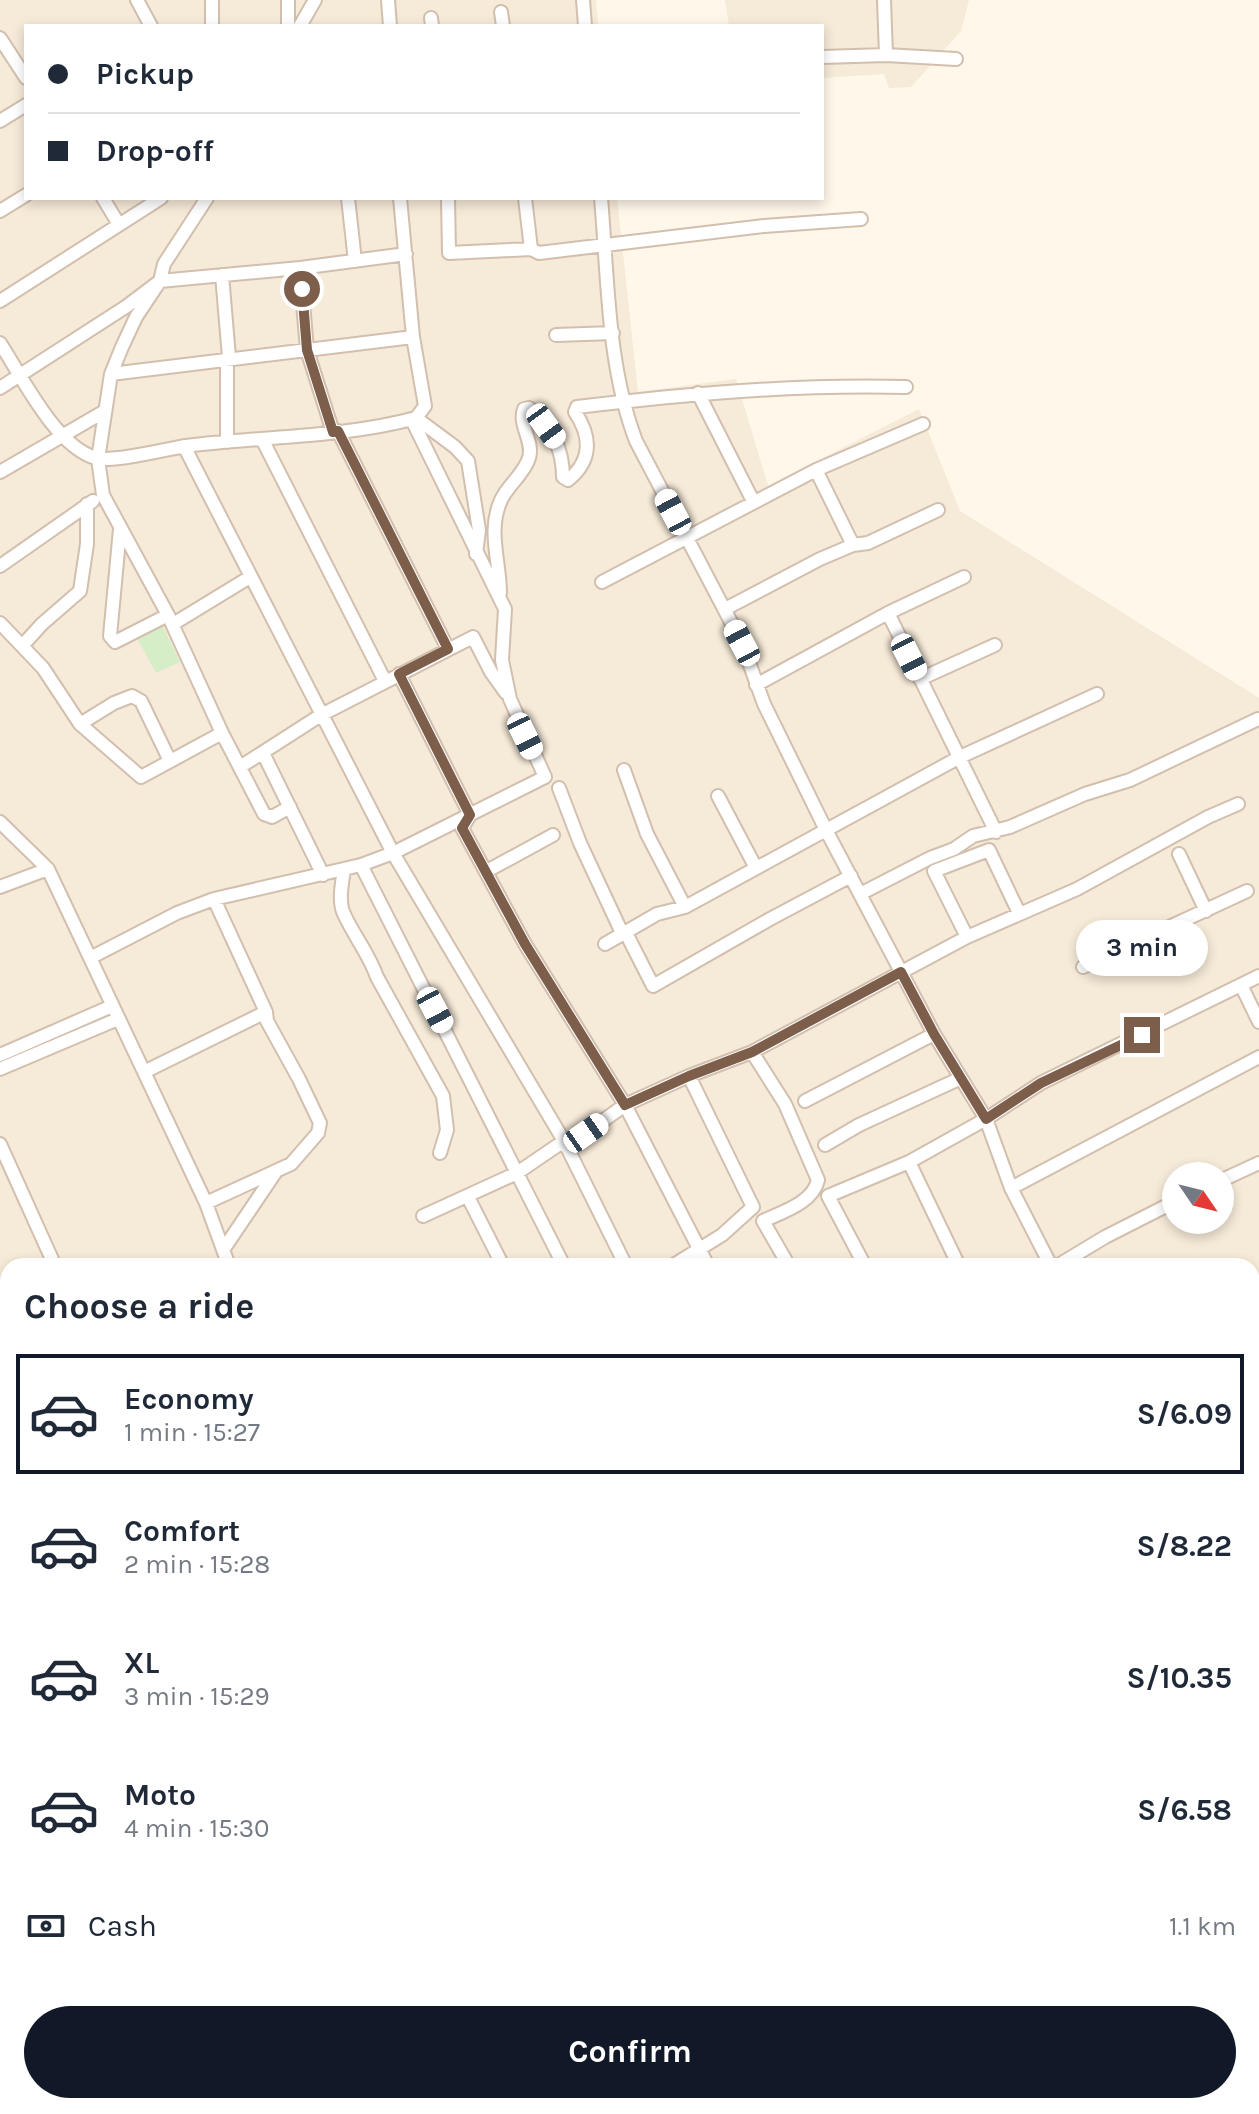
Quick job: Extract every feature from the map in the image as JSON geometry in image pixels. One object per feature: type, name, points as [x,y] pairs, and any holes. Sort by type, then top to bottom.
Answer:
[{"type":"street","points":[[137,0],[149,24]]},
{"type":"street","points":[[212,0],[212,24]]},
{"type":"street","points":[[288,0],[288,24]]},
{"type":"street","points":[[301,24],[315,0]]},
{"type":"street","points":[[388,0],[390,24]]},
{"type":"street","points":[[583,0],[585,24]]},
{"type":"street","points":[[884,0],[886,55]]},
{"type":"street","points":[[501,12],[503,24]]},
{"type":"street","points":[[0,38],[24,75]]},
{"type":"street","points":[[824,57],[886,55],[956,59]]},
{"type":"street","points":[[0,121],[24,106]]},
{"type":"street","points":[[0,211],[24,196]]},
{"type":"street","points":[[104,200],[118,223]]},
{"type":"street","points":[[0,301],[158,200]]},
{"type":"street","points":[[209,200],[164,264],[160,281],[136,317],[111,374],[98,459],[103,495],[171,620],[222,733],[264,814],[272,817],[290,807]]},
{"type":"street","points":[[348,200],[355,261]]},
{"type":"street","points":[[0,343],[62,436],[98,459],[184,446],[336,432],[417,417],[425,406],[413,337],[400,200]]},
{"type":"street","points":[[448,200],[449,253],[531,249],[539,253],[764,226],[861,219]]},
{"type":"street","points":[[525,200],[531,249]]},
{"type":"street","points":[[601,200],[613,333],[624,402],[636,441],[742,643],[756,685],[826,830],[934,1034],[986,1119],[1011,1188],[1047,1258]]},
{"type":"street","points":[[0,388],[127,306],[160,281],[406,254]]},
{"type":"street","points":[[300,268],[307,350],[336,432],[448,649]]},
{"type":"street","points":[[222,275],[228,358],[227,442]]},
{"type":"street","points":[[556,335],[613,333]]},
{"type":"street","points":[[111,374],[413,337]]},
{"type":"street","points":[[500,596],[495,559],[495,516],[503,496],[530,455],[522,416],[524,409],[529,408],[536,413],[555,439],[562,455],[563,477],[568,480],[583,462],[587,444],[586,428],[575,412],[577,407],[698,393],[835,385],[906,387]]},
{"type":"street","points":[[698,393],[753,501]]},
{"type":"street","points":[[0,472],[105,411]]},
{"type":"street","points":[[417,417],[468,461],[479,530],[476,554]]},
{"type":"street","points":[[417,417],[476,554],[505,609],[502,660],[510,699]]},
{"type":"street","points":[[602,582],[753,501],[923,424]]},
{"type":"street","points":[[262,439],[385,681]]},
{"type":"street","points":[[184,446],[393,853],[565,1144],[622,1258]]},
{"type":"street","points":[[816,470],[853,545]]},
{"type":"street","points":[[0,566],[103,495]]},
{"type":"street","points":[[22,646],[80,591],[87,544],[87,504]]},
{"type":"street","points":[[725,609],[820,559],[853,545],[868,543],[938,510]]},
{"type":"street","points":[[120,529],[110,636],[115,642],[171,620],[250,577]]},
{"type":"street","points":[[756,685],[888,613],[964,577]]},
{"type":"street","points":[[888,613],[996,832]]},
{"type":"street","points":[[0,623],[43,668],[80,724],[141,777],[222,733]]},
{"type":"street","points":[[90,958],[177,913],[214,899],[323,875],[393,853],[545,777],[510,699],[491,672],[473,637],[321,715],[240,767]]},
{"type":"street","points":[[920,679],[995,645]]},
{"type":"street","points":[[399,674],[470,815]]},
{"type":"street","points":[[605,944],[657,914],[685,907],[960,757],[1097,694]]},
{"type":"street","points":[[80,724],[132,696],[141,701],[170,761]]},
{"type":"street","points":[[860,894],[954,849],[973,836],[996,832],[1099,789],[1130,780],[1258,719]]},
{"type":"street","points":[[263,753],[323,875]]},
{"type":"street","points":[[624,770],[647,834],[685,907]]},
{"type":"street","points":[[559,788],[580,843],[653,986],[851,876]]},
{"type":"street","points":[[718,796],[756,868]]},
{"type":"street","points":[[423,1216],[517,1173],[625,1105],[752,1052],[967,937],[1077,889],[1208,817],[1238,804]]},
{"type":"street","points":[[470,815],[462,828],[525,944],[625,1105],[704,1258]]},
{"type":"street","points":[[0,822],[48,869],[206,1203],[226,1258]]},
{"type":"street","points":[[487,871],[553,835]]},
{"type":"street","points":[[967,937],[934,871],[989,850],[1019,913]]},
{"type":"street","points":[[1179,854],[1206,911]]},
{"type":"street","points":[[361,865],[560,1258]]},
{"type":"street","points":[[0,887],[48,869]]},
{"type":"street","points":[[344,869],[341,890],[343,912],[370,956],[377,977],[443,1096],[447,1130],[440,1153]]},
{"type":"street","points":[[1083,967],[1247,891]]},
{"type":"street","points":[[206,1203],[291,1164],[318,1133],[320,1123],[267,1021],[266,1012],[214,899]]},
{"type":"street","points":[[861,1258],[828,1196],[909,1162],[986,1119],[1041,1083],[1259,976]]},
{"type":"street","points":[[1241,985],[1259,1022]]},
{"type":"street","points":[[0,1055],[112,1006]]},
{"type":"street","points":[[144,1072],[266,1012]]},
{"type":"street","points":[[0,1069],[118,1019]]},
{"type":"street","points":[[805,1101],[934,1034]]},
{"type":"street","points":[[752,1052],[785,1104],[818,1180],[813,1194],[763,1221],[784,1258]]},
{"type":"street","points":[[1011,1188],[1259,1057]]},
{"type":"street","points":[[687,1258],[737,1224],[753,1207],[689,1076]]},
{"type":"street","points":[[825,1145],[859,1125],[961,1078]]},
{"type":"street","points":[[0,1144],[51,1258]]},
{"type":"street","points":[[909,1162],[955,1258]]},
{"type":"street","points":[[1234,1175],[1259,1163]]},
{"type":"street","points":[[223,1250],[277,1170]]},
{"type":"street","points":[[468,1197],[499,1258]]},
{"type":"street","points":[[1070,1258],[1162,1208]]},
{"type":"shaded area","points":[[0,0],[596,0],[598,24],[24,24],[24,200],[617,200],[638,392],[736,379],[768,486],[919,409],[960,511],[1259,698],[1259,1258],[0,1258]]},
{"type":"shaded area","points":[[725,0],[969,0],[961,31],[911,87],[889,88],[884,74],[824,78],[824,24],[729,24]]},
{"type":"green space","points":[[162,625],[180,662],[156,673],[137,638]]},
{"type":"route","points":[[302,289],[307,350],[333,432],[338,431],[448,649],[399,674],[470,815],[462,828],[525,944],[625,1105],[752,1052],[901,972],[934,1034],[986,1119],[1041,1083],[1142,1035]]}]
